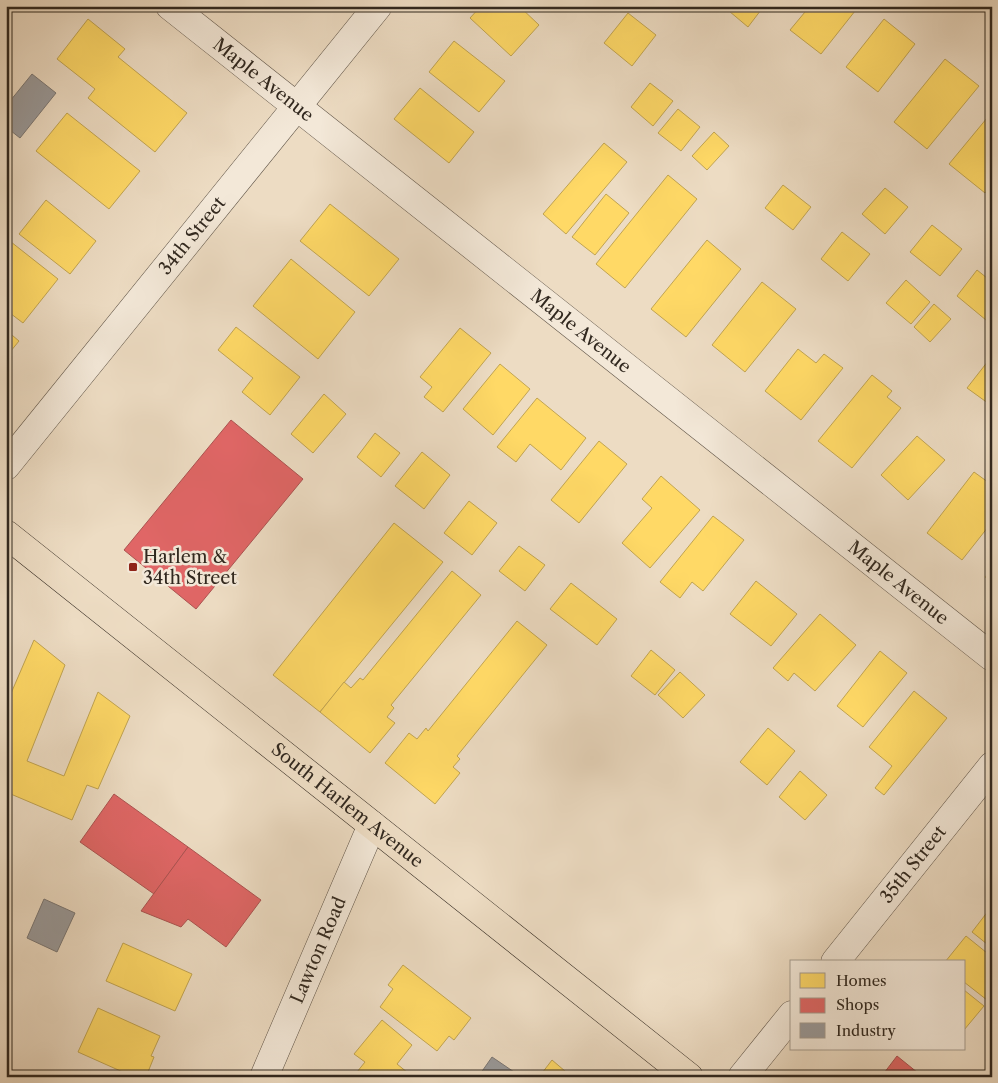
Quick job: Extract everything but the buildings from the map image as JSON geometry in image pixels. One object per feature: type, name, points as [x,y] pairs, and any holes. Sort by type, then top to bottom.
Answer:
[{"type":"main road","name":"South Harlem Avenue","points":[[6,534],[689,1077]]},
{"type":"street","name":"Maple Avenue","points":[[170,6],[992,657]]},
{"type":"street","name":"34th Street","points":[[6,466],[378,6]]},
{"type":"street","name":"35th Street","points":[[836,960],[992,766]]},
{"type":"street","name":"Lawton Road","points":[[264,1077],[372,825]]},
{"type":"street","points":[[742,1077],[790,1017]]},
{"type":"place","name":"Harlem & 34th Street","points":[[133,567]]}]
